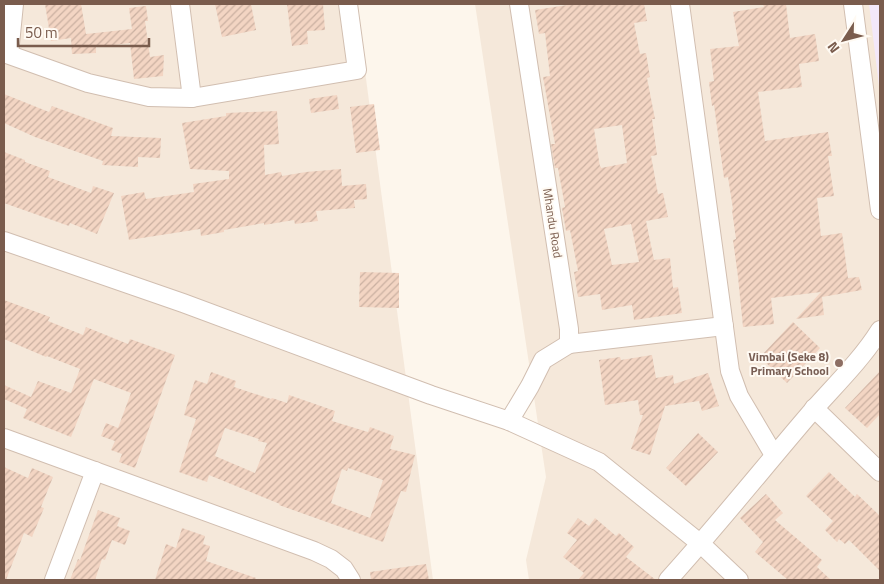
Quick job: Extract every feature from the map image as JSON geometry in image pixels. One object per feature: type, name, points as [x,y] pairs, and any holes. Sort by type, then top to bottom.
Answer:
[{"type":"street","points":[[14,4],[6,53],[88,83],[149,97],[192,98],[357,70],[348,4]]},
{"type":"street","points":[[180,4],[192,98]]},
{"type":"street","name":"Mhandu Road","points":[[519,4],[569,344]]},
{"type":"street","points":[[680,4],[730,371],[739,396],[774,455]]},
{"type":"street","points":[[853,4],[880,210]]},
{"type":"street","points":[[4,242],[183,303],[430,395],[509,421],[599,462],[701,544],[740,580]]},
{"type":"street","points":[[509,421],[543,360],[569,344],[724,326]]},
{"type":"street","points":[[668,580],[701,544],[814,408],[870,346],[880,330]]},
{"type":"street","points":[[814,408],[880,472]]},
{"type":"street","points":[[4,438],[314,550],[344,569],[351,580]]},
{"type":"street","points":[[54,580],[95,470]]},
{"type":"shaded area","points":[[4,4],[356,4],[433,580],[4,580]]},
{"type":"shaded area","points":[[475,4],[880,4],[880,580],[529,580],[526,560],[546,477]]},
{"type":"shaded area","points":[[869,4],[880,4],[880,94]]},
{"type":"building","points":[[45,4],[81,4],[86,34],[132,29],[129,8],[146,6],[148,21],[145,21],[150,57],[164,55],[163,76],[134,79],[130,43],[96,47],[96,53],[72,54],[71,38],[51,41]]},
{"type":"building","points":[[215,4],[251,4],[256,30],[222,37]]},
{"type":"building","points":[[287,4],[323,4],[325,30],[307,31],[308,44],[292,46]]},
{"type":"building","points":[[574,4],[644,4],[647,21],[634,23],[640,54],[646,53],[650,77],[647,78],[655,119],[652,119],[657,155],[651,156],[658,194],[663,193],[668,217],[646,221],[654,260],[670,258],[673,288],[678,287],[682,313],[634,320],[632,305],[602,310],[600,294],[578,297],[574,272],[578,271],[570,230],[566,231],[562,208],[565,207],[558,168],[555,168],[551,144],[555,144],[543,77],[550,76],[545,33],[539,34],[535,10]],"holes":[[[622,125],[627,163],[601,168],[594,129]],[[631,224],[639,262],[612,265],[604,229]]]},
{"type":"building","points":[[763,4],[786,4],[790,38],[815,34],[819,61],[799,64],[802,87],[758,92],[765,141],[828,132],[832,156],[828,156],[834,196],[817,198],[821,236],[842,233],[848,278],[859,277],[862,290],[822,297],[824,315],[796,319],[821,292],[771,298],[774,324],[743,327],[733,240],[736,239],[733,209],[728,177],[724,178],[709,82],[714,81],[710,49],[739,46],[733,12],[764,7]]},
{"type":"building","points":[[4,94],[49,112],[52,106],[113,128],[111,136],[161,138],[160,158],[138,157],[138,167],[102,165],[103,161],[35,137],[4,123]]},
{"type":"building","points":[[337,95],[339,109],[311,113],[309,99]]},
{"type":"building","points":[[374,104],[380,150],[356,153],[350,107]]},
{"type":"building","points":[[277,111],[279,144],[264,145],[265,175],[281,172],[282,176],[341,169],[342,186],[366,184],[367,199],[354,200],[355,208],[316,211],[318,221],[295,224],[294,220],[264,225],[264,223],[201,236],[200,229],[129,240],[121,196],[144,192],[146,199],[194,192],[193,184],[229,179],[229,171],[190,169],[182,123],[226,116],[226,113]]},
{"type":"building","points":[[4,152],[50,171],[48,177],[91,193],[93,186],[114,193],[97,234],[70,223],[69,226],[4,203]]},
{"type":"building","points":[[360,272],[399,273],[399,308],[359,307]]},
{"type":"building","points":[[4,300],[50,317],[48,321],[83,335],[86,327],[128,344],[130,339],[175,355],[135,468],[119,462],[122,454],[111,450],[115,441],[101,436],[106,423],[118,428],[131,393],[94,379],[71,437],[23,418],[27,409],[4,399],[4,385],[31,397],[38,381],[71,393],[80,369],[4,339]]},
{"type":"building","points":[[793,322],[820,348],[787,383],[760,357]]},
{"type":"building","points":[[652,355],[656,378],[673,375],[674,384],[708,373],[719,406],[702,411],[699,401],[665,406],[650,455],[631,449],[643,415],[640,415],[638,400],[605,405],[599,360],[620,357],[621,360]]},
{"type":"building","points":[[880,371],[880,414],[867,428],[845,408]]},
{"type":"building","points":[[211,372],[236,381],[234,387],[287,403],[289,395],[335,411],[332,421],[368,432],[370,427],[394,436],[390,449],[415,455],[406,492],[401,491],[383,542],[279,505],[209,475],[207,482],[179,472],[196,419],[184,415],[195,380],[207,384]],"holes":[[[225,428],[267,443],[255,473],[215,456]],[[348,468],[383,480],[370,518],[331,503],[342,469],[347,471]]]},
{"type":"building","points":[[698,433],[718,452],[686,486],[666,468]]},
{"type":"building","points":[[4,467],[28,478],[32,468],[53,477],[41,507],[44,508],[32,537],[24,533],[6,580],[4,580]]},
{"type":"building","points":[[829,472],[855,497],[857,494],[880,516],[880,571],[849,540],[845,544],[839,539],[837,542],[825,530],[833,521],[806,496]]},
{"type":"building","points":[[766,494],[783,513],[775,520],[822,560],[817,567],[831,580],[788,580],[755,552],[763,542],[740,518]]},
{"type":"building","points":[[98,510],[120,518],[117,526],[130,531],[125,545],[112,540],[105,560],[102,559],[95,580],[70,580],[78,559],[80,560]]},
{"type":"building","points":[[578,518],[589,526],[595,518],[616,536],[619,533],[634,547],[626,557],[656,580],[578,580],[584,573],[563,557],[577,540],[567,533]]},
{"type":"building","points":[[182,528],[205,536],[203,544],[210,546],[206,561],[256,578],[255,580],[155,580],[166,544],[176,548]]},
{"type":"building","points":[[426,564],[429,580],[371,580],[370,572]]},
{"type":"place","name":"Vimbai (Seke 8) Primary School","points":[[839,363]]}]
